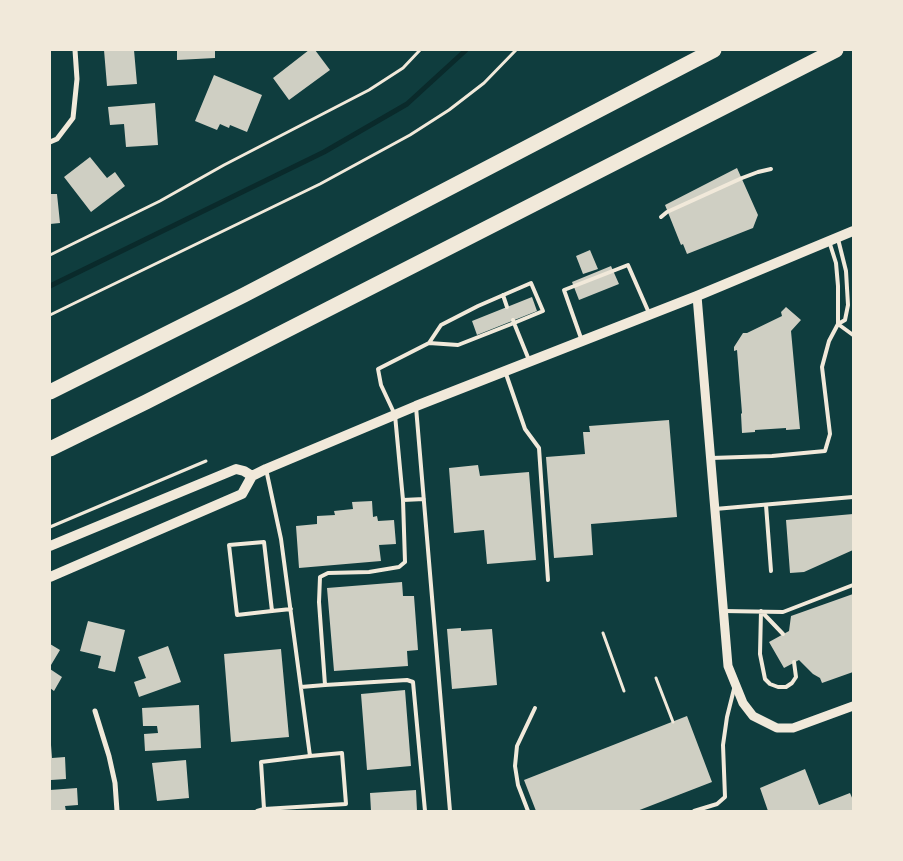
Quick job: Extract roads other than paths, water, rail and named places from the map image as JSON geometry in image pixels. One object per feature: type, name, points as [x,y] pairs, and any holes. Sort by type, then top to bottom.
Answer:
[{"type":"highway","points":[[50,392],[252,290],[714,50]]},
{"type":"highway","points":[[50,449],[154,398],[836,50]]},
{"type":"main road","points":[[50,577],[242,494],[252,476],[266,469],[416,406],[650,315],[853,231]]},
{"type":"main road","points":[[50,546],[236,469],[252,476]]},
{"type":"street","points":[[50,142],[57,139],[73,118],[77,79],[75,50]]},
{"type":"street","points":[[697,296],[728,666],[743,704],[753,716],[777,728],[793,728],[853,706]]},
{"type":"street","points":[[95,711],[110,756],[117,811]]},
{"type":"lane","points":[[661,217],[667,212],[742,178],[772,169]]},
{"type":"lane","points":[[711,458],[772,456],[825,450],[830,434],[822,367],[829,341],[838,324],[838,286],[834,240]]},
{"type":"lane","points":[[834,240],[846,271],[848,305],[845,320],[838,324]]},
{"type":"lane","points":[[583,341],[564,290],[628,264],[650,315]]},
{"type":"lane","points":[[325,685],[319,602],[320,577],[328,573],[369,572],[398,568],[405,562],[403,500],[395,415],[381,385],[378,369],[429,344],[458,345],[543,311],[531,283],[478,306],[441,325],[429,344]]},
{"type":"lane","points":[[503,295],[507,307]]},
{"type":"lane","points":[[514,322],[530,362]]},
{"type":"lane","points":[[838,324],[853,335]]},
{"type":"lane","points":[[505,372],[525,429],[539,448],[548,580]]},
{"type":"lane","points":[[416,406],[450,811]]},
{"type":"lane","points":[[266,469],[281,539],[310,756]]},
{"type":"lane","points":[[715,509],[853,498]]},
{"type":"lane","points":[[403,500],[424,499]]},
{"type":"lane","points":[[766,505],[771,571]]},
{"type":"lane","points":[[272,611],[264,542],[230,545],[236,615],[291,610]]},
{"type":"lane","points":[[724,611],[783,612],[853,585]]},
{"type":"lane","points":[[761,612],[783,634]]},
{"type":"lane","points":[[761,612],[760,654],[765,679],[770,684],[786,687],[796,677],[794,662]]},
{"type":"lane","points":[[301,687],[407,680],[413,682],[425,811]]},
{"type":"lane","points":[[694,811],[717,804],[725,797],[723,745],[727,717],[736,684]]},
{"type":"lane","points":[[528,811],[518,785],[515,766],[517,746],[535,708]]},
{"type":"lane","points":[[257,811],[346,804],[342,753],[261,762],[264,809]]},
{"type":"waterway","points":[[50,286],[324,152],[407,104],[466,50]]}]
